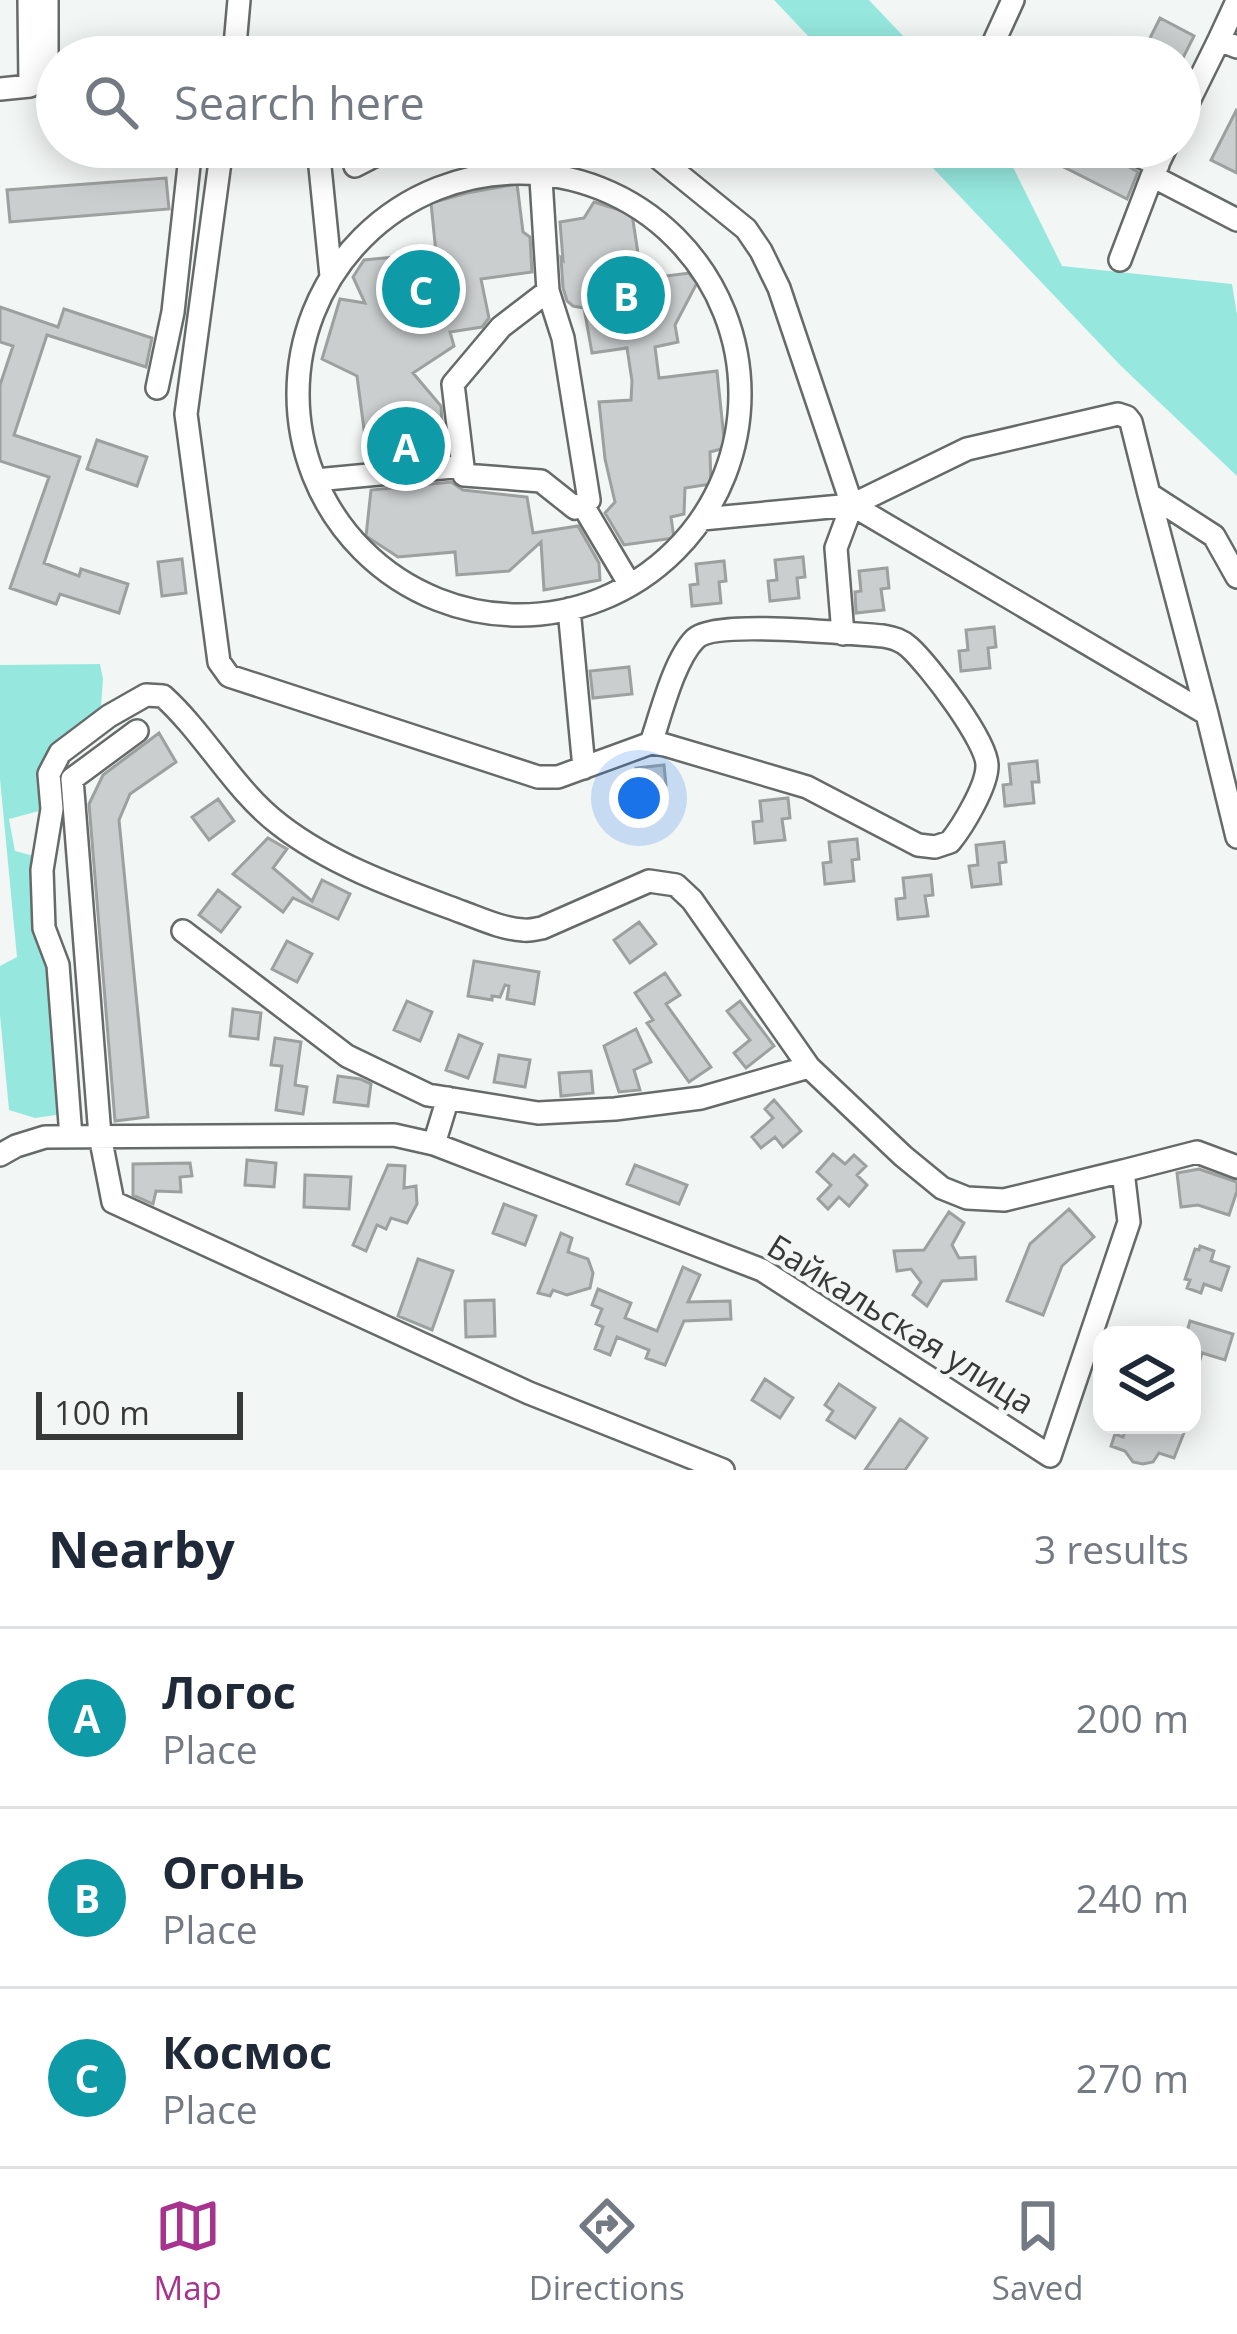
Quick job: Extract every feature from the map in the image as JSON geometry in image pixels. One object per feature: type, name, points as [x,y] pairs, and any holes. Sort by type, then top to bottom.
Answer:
[{"type":"street","points":[[29,0],[36,37]]},
{"type":"street","points":[[46,36],[47,0]]},
{"type":"street","points":[[236,36],[239,0]]},
{"type":"street","points":[[997,36],[1013,0]]},
{"type":"street","points":[[1201,86],[1228,44],[1237,1]]},
{"type":"street","points":[[0,89],[36,85]]},
{"type":"street","points":[[157,388],[173,312],[189,168]]},
{"type":"street","points":[[219,168],[186,414],[222,669],[229,676],[538,777],[558,777],[651,743],[665,745],[807,788],[918,845],[950,842],[988,773],[987,752],[955,704],[897,638],[736,628],[702,633],[682,661],[651,743]]},
{"type":"street","points":[[320,168],[331,276]]},
{"type":"street","points":[[540,168],[548,291],[563,338],[590,500],[575,508],[541,481],[464,475],[453,384],[501,327],[548,291]]},
{"type":"street","points":[[671,168],[746,230],[778,288],[852,506],[836,548],[843,634]]},
{"type":"street","points":[[1120,260],[1159,168]]},
{"type":"street","points":[[1160,168],[1237,220]]},
{"type":"street","points":[[540,173],[604,189],[639,207],[670,231],[696,261],[717,294],[731,331],[740,409],[721,484],[702,519],[678,548],[616,593],[569,609],[505,615],[431,597],[368,556],[342,527],[308,460],[299,422],[298,384],[304,341],[331,276],[382,219],[451,182],[489,174],[540,173]]},
{"type":"street","points":[[702,519],[852,506],[967,449],[1118,414],[1127,416],[1237,837]]},
{"type":"street","points":[[316,480],[463,466]]},
{"type":"street","points":[[1149,494],[1214,536],[1237,577]]},
{"type":"street","points":[[582,504],[630,585]]},
{"type":"street","points":[[852,506],[1207,714]]},
{"type":"street","points":[[569,609],[584,768]]},
{"type":"street","points":[[70,1137],[58,964],[44,928],[42,870],[52,809],[50,774],[60,753],[146,695],[163,696],[182,714],[246,792],[280,825],[331,857],[452,909],[524,931],[542,928],[649,880],[676,885],[692,900],[809,1067],[941,1189],[967,1198],[1004,1200],[1197,1152],[1237,1167]]},
{"type":"street","points":[[137,730],[72,779],[100,1136],[112,1202],[529,1393],[723,1470]]},
{"type":"street","points":[[183,931],[347,1056],[428,1095],[538,1113],[615,1109],[701,1098],[809,1067]]},
{"type":"street","points":[[434,1144],[448,1098]]},
{"type":"street","name":"Байкальская улица","points":[[0,1155],[45,1138],[100,1136],[394,1135],[434,1144],[762,1270],[1050,1456],[1129,1222],[1123,1171]]},
{"type":"shaded area","points":[[774,0],[869,0],[903,36],[808,36]]},
{"type":"shaded area","points":[[933,168],[1013,168],[1062,266],[1232,284],[1237,315],[1237,476],[1121,366]]},
{"type":"shaded area","points":[[100,664],[101,706],[48,758],[39,811],[9,819],[15,851],[34,856],[50,971],[62,1114],[35,1118],[9,1110],[0,1015],[0,966],[17,957],[0,779],[0,665]]},
{"type":"building","points":[[1160,18],[1194,36],[1151,36]]},
{"type":"building","points":[[1237,109],[1237,173],[1211,160]]},
{"type":"building","points":[[1066,168],[1131,168],[1138,172],[1127,199]]},
{"type":"building","points":[[166,178],[169,209],[10,222],[7,190]]},
{"type":"building","points":[[517,184],[523,232],[530,237],[532,272],[481,279],[489,318],[482,327],[450,332],[454,346],[413,373],[441,406],[444,453],[368,460],[357,376],[322,359],[340,299],[365,303],[353,277],[364,260],[436,253],[431,203]]},
{"type":"building","points":[[594,202],[632,214],[639,260],[651,278],[689,273],[697,283],[675,325],[678,342],[655,347],[659,378],[717,371],[725,448],[710,452],[711,484],[685,488],[684,514],[671,517],[674,538],[624,545],[605,513],[615,502],[599,402],[631,400],[627,348],[592,353],[584,308],[567,301],[561,258],[560,222],[584,218]]},
{"type":"building","points":[[0,307],[58,327],[64,309],[152,338],[146,367],[47,335],[14,435],[80,457],[44,563],[79,576],[81,569],[128,584],[119,613],[60,594],[56,604],[10,588],[49,477],[0,461],[0,385],[13,346],[0,342]]},
{"type":"building","points":[[97,440],[147,457],[137,486],[87,469]]},
{"type":"building","points":[[451,482],[463,490],[527,497],[533,533],[578,526],[599,563],[600,580],[544,590],[541,542],[509,571],[457,575],[455,552],[398,557],[366,536],[371,490]]},
{"type":"building","points":[[803,557],[805,577],[797,578],[799,598],[770,601],[768,581],[777,580],[775,560]]},
{"type":"building","points":[[182,559],[186,593],[162,596],[158,562]]},
{"type":"building","points":[[724,561],[721,603],[692,606],[690,585],[698,584],[696,564]]},
{"type":"building","points":[[887,568],[889,588],[881,589],[884,610],[856,613],[859,571]]},
{"type":"building","points":[[994,627],[996,647],[988,648],[990,668],[961,671],[959,651],[968,650],[966,630]]},
{"type":"building","points":[[629,667],[632,694],[593,698],[590,671]]},
{"type":"building","points":[[159,733],[176,762],[130,794],[119,820],[148,1117],[115,1121],[89,804],[103,775]]},
{"type":"building","points":[[1037,761],[1034,803],[1005,806],[1003,785],[1011,784],[1009,764]]},
{"type":"building","points":[[664,765],[666,785],[658,786],[660,807],[631,810],[629,789],[638,788],[636,768]]},
{"type":"building","points":[[788,798],[790,818],[782,819],[785,840],[755,843],[753,822],[762,821],[760,801]]},
{"type":"building","points":[[218,799],[234,821],[209,840],[192,817]]},
{"type":"building","points":[[268,838],[287,849],[273,868],[312,901],[322,880],[350,894],[338,919],[293,898],[283,912],[233,874]]},
{"type":"building","points":[[857,839],[854,881],[825,884],[823,863],[831,862],[829,842]]},
{"type":"building","points":[[1004,842],[1001,884],[972,887],[969,866],[978,865],[976,845]]},
{"type":"building","points":[[931,875],[933,895],[925,896],[928,916],[898,919],[896,899],[905,898],[903,878]]},
{"type":"building","points":[[218,890],[240,907],[221,932],[199,915]]},
{"type":"building","points":[[639,922],[656,944],[630,963],[614,940]]},
{"type":"building","points":[[287,941],[312,954],[297,982],[272,969]]},
{"type":"building","points":[[474,961],[539,972],[534,1004],[507,999],[509,986],[505,985],[500,997],[492,996],[492,1000],[468,996]]},
{"type":"building","points":[[665,973],[680,995],[666,1004],[711,1067],[689,1082],[647,1023],[653,1020],[635,993]]},
{"type":"building","points":[[407,1001],[432,1012],[420,1041],[394,1030]]},
{"type":"building","points":[[740,1001],[774,1046],[746,1068],[734,1053],[750,1040],[727,1011]]},
{"type":"building","points":[[233,1009],[261,1013],[258,1039],[230,1036]]},
{"type":"building","points":[[636,1029],[651,1062],[634,1070],[640,1090],[619,1092],[604,1046]]},
{"type":"building","points":[[459,1035],[482,1044],[468,1078],[446,1070]]},
{"type":"building","points":[[275,1038],[301,1042],[295,1085],[307,1087],[303,1114],[276,1110],[282,1066],[271,1065]]},
{"type":"building","points":[[499,1055],[530,1060],[525,1087],[494,1082]]},
{"type":"building","points":[[591,1071],[593,1093],[561,1096],[559,1073]]},
{"type":"building","points":[[338,1076],[371,1084],[368,1106],[334,1102]]},
{"type":"building","points":[[774,1100],[801,1131],[783,1147],[775,1137],[761,1148],[752,1137],[773,1118],[765,1109]]},
{"type":"building","points":[[833,1154],[845,1164],[854,1155],[866,1166],[857,1175],[867,1185],[849,1206],[839,1197],[828,1209],[818,1199],[831,1185],[817,1172]]},
{"type":"building","points":[[247,1160],[276,1163],[274,1187],[245,1185]]},
{"type":"building","points":[[190,1163],[192,1176],[180,1177],[181,1192],[156,1191],[153,1204],[133,1195],[133,1164]]},
{"type":"building","points":[[388,1165],[405,1166],[404,1188],[416,1186],[417,1204],[407,1223],[391,1218],[386,1229],[377,1225],[366,1251],[353,1245]]},
{"type":"building","points":[[635,1165],[687,1185],[679,1204],[627,1184]]},
{"type":"building","points":[[1199,1169],[1237,1182],[1229,1215],[1198,1205],[1181,1207],[1177,1173]]},
{"type":"building","points":[[305,1175],[351,1177],[349,1209],[304,1207]]},
{"type":"building","points":[[504,1204],[536,1216],[525,1245],[493,1233]]},
{"type":"building","points":[[1069,1209],[1094,1237],[1062,1266],[1043,1315],[1007,1301],[1030,1244]]},
{"type":"building","points":[[949,1212],[964,1223],[952,1245],[959,1258],[975,1257],[976,1279],[942,1281],[927,1306],[913,1295],[921,1282],[911,1269],[897,1271],[894,1251],[924,1250]]},
{"type":"building","points":[[561,1233],[572,1238],[568,1252],[588,1259],[593,1273],[590,1288],[567,1295],[553,1290],[550,1296],[538,1293]]},
{"type":"building","points":[[1200,1246],[1214,1251],[1211,1261],[1229,1267],[1221,1290],[1204,1284],[1201,1293],[1187,1288],[1190,1280],[1185,1279]]},
{"type":"building","points":[[418,1259],[453,1271],[432,1330],[398,1316]]},
{"type":"building","points":[[683,1267],[700,1275],[688,1302],[730,1301],[731,1319],[684,1321],[665,1365],[646,1358],[649,1350],[617,1337],[610,1355],[595,1349],[603,1327],[596,1324],[602,1309],[592,1305],[598,1289],[631,1303],[625,1318],[657,1331]]},
{"type":"building","points":[[494,1300],[495,1336],[466,1337],[465,1301]]},
{"type":"building","points":[[1190,1321],[1233,1334],[1225,1360],[1201,1356],[1201,1326],[1189,1326]]},
{"type":"building","points":[[765,1379],[793,1398],[780,1418],[752,1400]]},
{"type":"building","points":[[839,1384],[875,1408],[855,1438],[827,1420],[833,1411],[825,1405]]},
{"type":"building","points":[[900,1419],[927,1438],[905,1470],[865,1470]]},
{"type":"building","points":[[1115,1434],[1183,1434],[1174,1458],[1159,1453],[1153,1462],[1143,1464],[1111,1446]]},
{"type":"place","name":"Космос","points":[[421,289]]},
{"type":"place","name":"Огонь","points":[[626,295]]},
{"type":"place","name":"Логос","points":[[406,446]]}]
